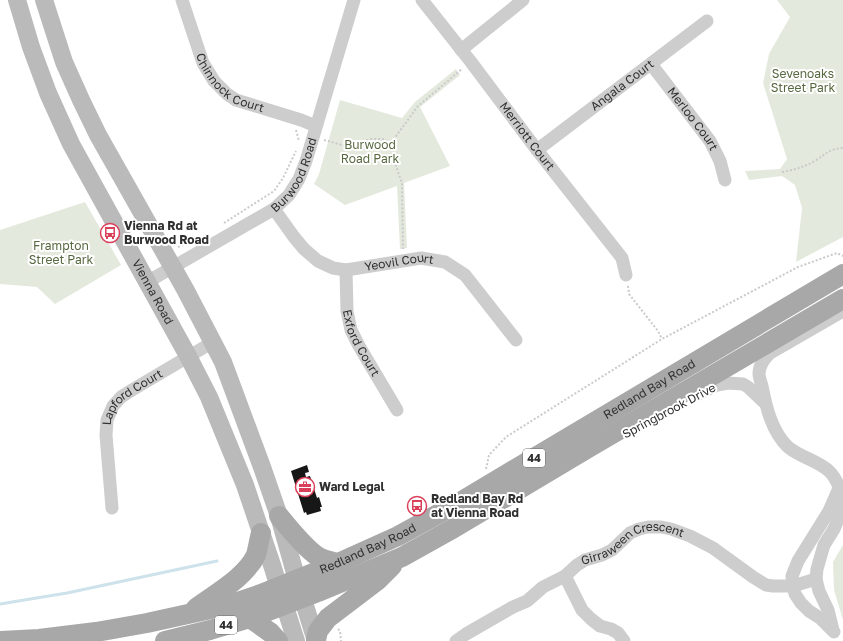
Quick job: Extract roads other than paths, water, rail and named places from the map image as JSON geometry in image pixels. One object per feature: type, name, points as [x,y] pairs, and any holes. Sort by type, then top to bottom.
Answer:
[{"type":"main road","name":"Vienna Road","points":[[17,0],[48,93],[71,144],[209,397],[245,485],[296,641]]},
{"type":"main road","points":[[44,0],[64,62],[98,136],[172,267],[223,362],[279,516],[316,640]]},
{"type":"main road","name":"Redland Bay Road","points":[[300,589],[338,563],[398,536],[483,488],[843,274]]},
{"type":"main road","name":"Redland Bay Road","points":[[1,641],[39,639],[96,632],[229,605],[282,596],[402,557],[454,528],[843,299]]},
{"type":"main road","points":[[279,516],[305,546],[317,556],[338,563]]},
{"type":"main road","points":[[188,614],[242,573],[251,563],[256,553],[261,533]]},
{"type":"main road","points":[[316,640],[318,631],[328,618],[378,580],[402,557]]},
{"type":"main road","name":"Redland Bay Road","points":[[165,641],[250,618],[282,596]]},
{"type":"main road","points":[[250,618],[271,633],[278,641]]},
{"type":"street","name":"Chinnock Court","points":[[182,0],[203,63],[214,81],[227,94],[236,100],[301,120],[315,132]]},
{"type":"street","name":"Burwood Road","points":[[147,282],[274,209],[289,195],[299,179],[306,161],[354,0]]},
{"type":"street","name":"Merriott Court","points":[[422,0],[622,258],[626,275]]},
{"type":"street","points":[[461,50],[523,0]]},
{"type":"street","name":"Angala Court","points":[[537,150],[707,21]]},
{"type":"street","name":"Merloo Court","points":[[651,64],[710,141],[720,161],[725,180]]},
{"type":"street","name":"Yeovil Court","points":[[274,209],[304,249],[318,261],[333,268],[346,270],[421,258],[445,262],[465,275],[516,340]]},
{"type":"street","name":"Exford Court","points":[[346,270],[347,311],[351,330],[396,410]]},
{"type":"street","name":"Springbrook Drive","points":[[793,586],[792,576],[798,561],[826,517],[840,487],[830,472],[815,462],[799,455],[781,439],[775,429],[765,403],[759,374],[760,367],[763,360],[770,353],[843,311]]},
{"type":"street","name":"Lapford Court","points":[[112,508],[106,435],[107,420],[113,406],[132,390],[213,342]]},
{"type":"street","name":"Springbrook Drive","points":[[590,447],[632,434],[717,385],[728,383],[742,384],[748,387],[765,403]]},
{"type":"street","points":[[834,637],[828,610],[819,591],[816,578],[820,555],[824,545],[834,529],[843,507]]},
{"type":"street","name":"Girraween Crescent","points":[[456,641],[513,607],[527,601],[543,587],[564,576],[577,564],[612,550],[630,533],[648,527],[671,529],[690,536],[713,548],[753,577],[766,584],[774,586],[793,586],[816,578]]},
{"type":"street","points":[[564,576],[582,610],[600,626],[618,634],[624,641]]},
{"type":"street","points":[[793,586],[795,594],[801,603],[809,611],[820,618],[834,637]]},
{"type":"waterway","points":[[0,604],[67,593],[217,561]]},
{"type":"place","name":"Vienna Rd at Burwood Road","points":[[110,233]]},
{"type":"place","name":"Ward Legal","points":[[305,487]]},
{"type":"place","name":"Redland Bay Rd at Vienna Road","points":[[417,506]]},
{"type":"park label","name":"Sevenoaks Street Park","points":[[803,81]]},
{"type":"park label","name":"Burwood Road Park","points":[[370,152]]},
{"type":"park label","name":"Frampton Street Park","points":[[61,253]]}]
